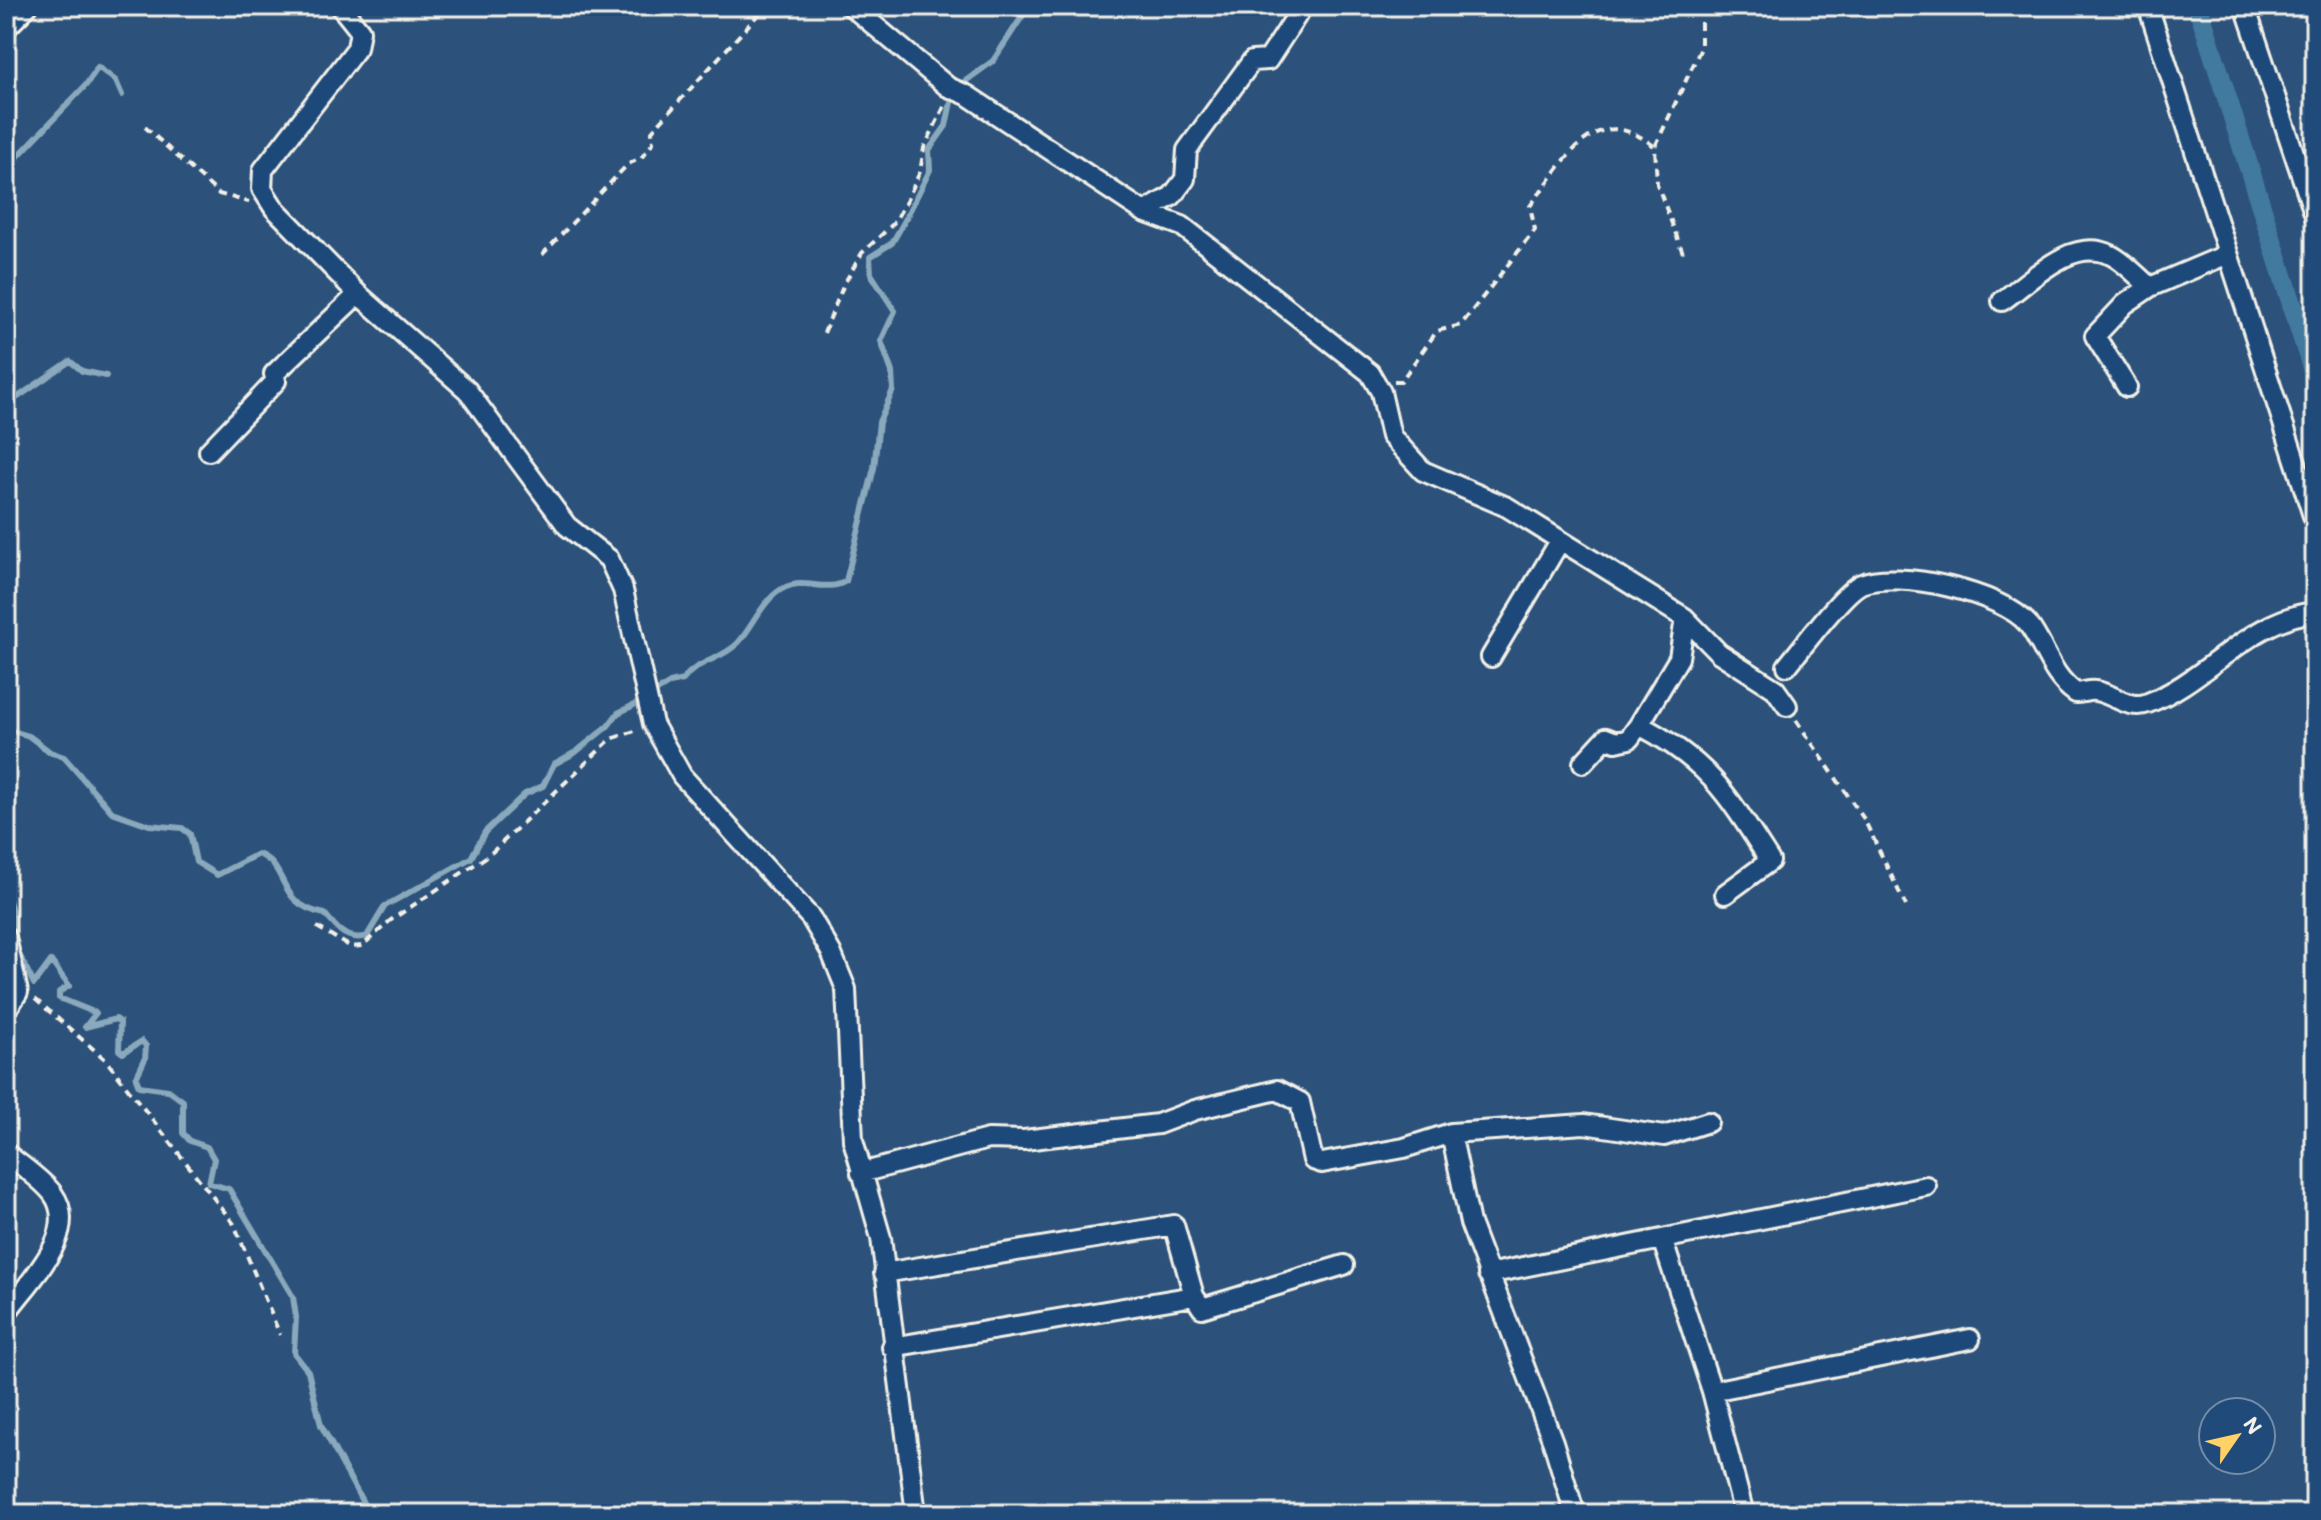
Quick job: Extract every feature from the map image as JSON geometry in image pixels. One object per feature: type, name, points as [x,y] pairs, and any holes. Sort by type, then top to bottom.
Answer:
[{"type":"street","points":[[6,28],[28,6]]},
{"type":"street","points":[[340,6],[360,31],[357,48],[263,170],[262,189],[274,208],[358,294],[467,390],[567,526],[609,559],[623,590],[653,724],[682,776],[811,918],[831,952],[846,989],[853,1140],[881,1238],[892,1347],[916,1514]]},
{"type":"street","points":[[851,6],[948,87],[967,95],[1144,212],[1182,226],[1370,373],[1381,392],[1391,436],[1423,471],[1507,507],[1685,618],[1719,653],[1775,689],[1787,706]]},
{"type":"street","points":[[1144,212],[1172,196],[1185,179],[1187,150],[1252,61],[1268,60],[1303,6]]},
{"type":"street","points":[[2148,6],[2315,522]]},
{"type":"street","points":[[2245,6],[2315,216]]},
{"type":"street","points":[[2002,301],[2069,254],[2091,249],[2112,256],[2150,287]]},
{"type":"street","points":[[2127,387],[2095,336],[2125,304],[2150,287],[2228,254]]},
{"type":"street","points":[[209,451],[276,381],[274,374],[358,294]]},
{"type":"street","points":[[1491,657],[1560,541]]},
{"type":"street","points":[[1787,666],[1861,584],[1899,579],[1978,593],[2026,622],[2062,683],[2076,693],[2096,691],[2124,703],[2144,705],[2196,678],[2259,631],[2315,612]]},
{"type":"street","points":[[1583,763],[1606,738],[1616,742],[1629,739],[1639,725],[1679,658],[1685,618]]},
{"type":"street","points":[[1639,725],[1675,744],[1706,769],[1727,793],[1770,861],[1725,894]]},
{"type":"street","points":[[6,937],[18,992],[6,1011]]},
{"type":"street","points":[[861,1173],[988,1139],[1024,1140],[1158,1124],[1195,1110],[1277,1090],[1300,1102],[1313,1160],[1322,1163],[1404,1148],[1451,1133],[1584,1124],[1664,1136],[1708,1122]]},
{"type":"street","points":[[1451,1133],[1470,1223],[1553,1442],[1575,1514]]},
{"type":"street","points":[[6,1153],[53,1194],[63,1216],[58,1239],[6,1313]]},
{"type":"street","points":[[1488,1274],[1926,1186]]},
{"type":"street","points":[[884,1273],[1174,1225],[1194,1296],[1202,1308],[1344,1265]]},
{"type":"street","points":[[1662,1239],[1712,1391],[1744,1514]]},
{"type":"street","points":[[892,1347],[1194,1296]]},
{"type":"street","points":[[1712,1391],[1970,1339]]},
{"type":"path","points":[[542,255],[628,164],[641,158],[653,143],[652,131],[766,6]]},
{"type":"path","points":[[1683,253],[1657,184],[1655,147],[1701,48],[1701,6]]},
{"type":"path","points":[[824,333],[844,284],[862,253],[893,224],[906,202],[920,172],[924,148],[945,106],[948,87]]},
{"type":"path","points":[[145,127],[219,194],[274,208]]},
{"type":"path","points":[[1370,373],[1386,382],[1401,381],[1437,331],[1461,325],[1535,230],[1530,206],[1586,137],[1602,128],[1637,132],[1655,147]]},
{"type":"path","points":[[1787,706],[1864,819],[1906,906]]},
{"type":"path","points":[[317,927],[351,947],[362,946],[391,920],[489,855],[611,739],[653,724]]},
{"type":"path","points":[[18,992],[39,1001],[105,1059],[234,1224],[280,1335]]},
{"type":"waterway","points":[[960,85],[993,61],[1029,6]]},
{"type":"waterway","points":[[2198,6],[2315,377]]},
{"type":"waterway","points":[[6,169],[86,85],[98,67],[116,81],[122,95]]},
{"type":"waterway","points":[[654,693],[670,683],[683,680],[695,668],[731,649],[778,591],[793,585],[831,586],[846,581],[874,468],[879,422],[893,390],[892,372],[881,341],[895,311],[871,274],[870,257],[892,243],[904,222],[930,170],[929,150],[946,126],[951,102]]},
{"type":"waterway","points":[[6,395],[18,397],[70,361],[82,371],[106,376]]},
{"type":"waterway","points":[[6,729],[29,736],[50,752],[64,757],[112,812],[149,825],[182,828],[190,834],[196,862],[217,875],[258,854],[275,867],[298,902],[325,914],[348,935],[360,937],[367,936],[385,906],[471,858],[485,832],[525,794],[543,786],[554,764],[576,752],[608,726],[618,713],[636,704]]},
{"type":"waterway","points":[[6,892],[13,913],[14,939]]},
{"type":"waterway","points":[[17,950],[34,984],[51,961],[69,986],[59,992],[59,998],[96,1013],[85,1027],[116,1019],[120,1022],[119,1050],[123,1053],[142,1041],[146,1046],[145,1059],[136,1078],[139,1086],[168,1090],[183,1101],[183,1133],[190,1141],[207,1147],[214,1159],[209,1183],[229,1189],[293,1297],[296,1317],[294,1353],[308,1371],[321,1425],[369,1514]]}]
